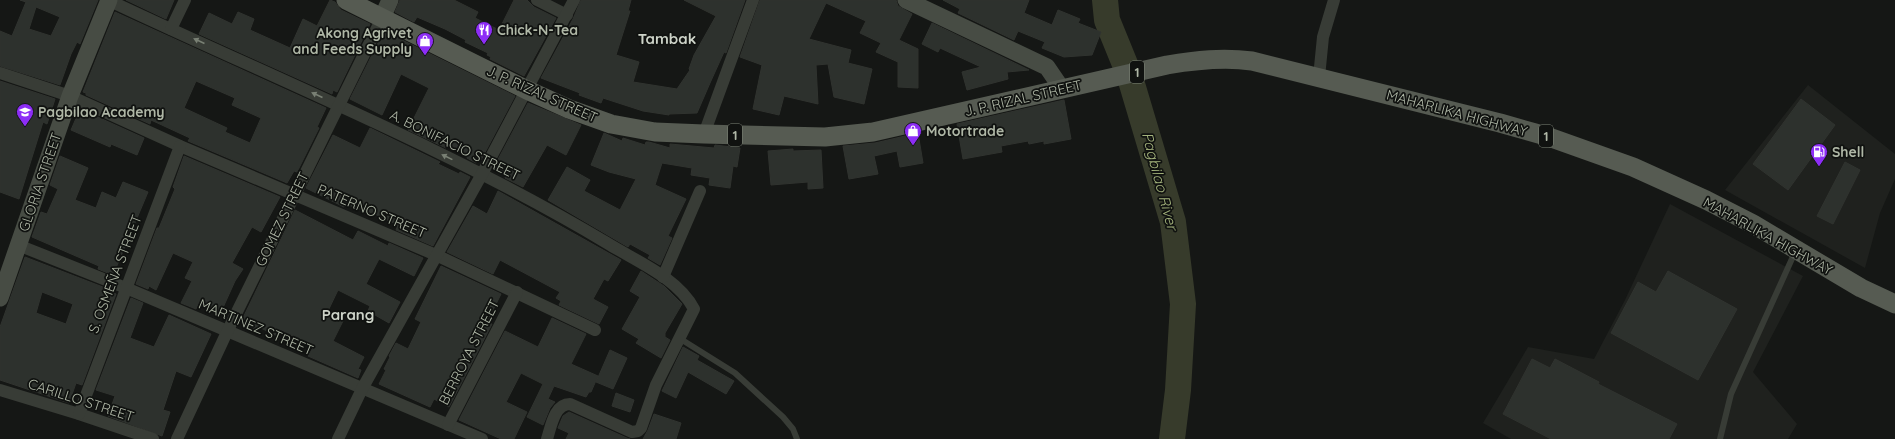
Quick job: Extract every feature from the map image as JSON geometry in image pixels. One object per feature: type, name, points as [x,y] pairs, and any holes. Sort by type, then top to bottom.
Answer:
[{"type":"main road","name":"J. P. RIZAL STREET","points":[[346,0],[527,90],[569,109],[611,124],[655,132],[825,137],[873,132],[1106,78]]},
{"type":"main road","name":"MAHARLIKA HIGHWAY","points":[[1106,78],[1167,65],[1199,60],[1233,58],[1319,77],[1500,123],[1589,151],[1633,167],[1706,200],[1752,224],[1796,251],[1862,288],[1895,304]]},
{"type":"street","name":"A. BONIFACIO STREET","points":[[109,0],[339,105],[482,174],[536,202],[663,277],[688,297],[694,309],[656,385],[641,428],[638,431],[632,432],[570,404],[565,404],[558,409],[547,439]]},
{"type":"street","name":"GLORIA STREET","points":[[0,298],[70,96],[109,0]]},
{"type":"street","points":[[171,29],[185,0]]},
{"type":"street","name":"GOMEZ STREET","points":[[177,439],[227,332],[390,0]]},
{"type":"street","points":[[537,0],[566,15]]},
{"type":"street","points":[[338,439],[362,389],[482,174],[574,0]]},
{"type":"street","points":[[704,134],[753,0]]},
{"type":"street","points":[[906,0],[1047,67],[1062,88]]},
{"type":"street","points":[[1319,77],[1323,37],[1334,0]]},
{"type":"street","name":"PATERNO STREET","points":[[0,73],[70,96],[180,146],[436,254],[595,330]]},
{"type":"street","name":"S. OSMEÑA STREET","points":[[79,414],[180,146]]},
{"type":"street","points":[[663,277],[700,192]]},
{"type":"street","name":"MARTINEZ STREET","points":[[18,245],[126,288],[482,439]]},
{"type":"street","name":"BERROYA STREET","points":[[448,425],[517,292]]},
{"type":"street","name":"CARILLO STREET","points":[[0,390],[79,414],[153,439]]},
{"type":"lane","points":[[1720,439],[1731,394],[1796,251]]},
{"type":"lane","points":[[680,338],[735,373],[783,417],[793,429],[796,439]]},
{"type":"shaded area","name":"Shell","points":[[1808,85],[1895,154],[1895,179],[1880,213],[1865,268],[1725,190]]},
{"type":"shaded area","points":[[1670,204],[1803,276],[1753,372],[1797,424],[1788,439],[1511,439],[1483,423],[1528,347],[1594,359],[1625,300]]},
{"type":"building","points":[[20,0],[98,0],[80,44],[77,42],[71,54],[60,85],[0,66],[0,31],[12,36],[26,2]],"holes":[[[36,7],[60,17],[51,36],[29,29]]]},
{"type":"building","points":[[126,0],[174,0],[166,19]]},
{"type":"building","points":[[330,0],[335,2],[341,10],[370,24],[337,92],[333,90],[332,94],[199,34],[209,13],[232,24],[238,12],[254,19],[250,30],[290,48],[303,19],[317,26]]},
{"type":"building","points":[[400,0],[454,0],[478,12],[475,18],[499,30],[514,0],[527,0],[534,7],[556,18],[524,76],[490,59],[491,57],[487,55],[488,53],[465,42],[466,40],[445,29],[417,17],[414,22],[395,12]]},
{"type":"building","points":[[581,0],[631,0],[628,11],[630,11],[616,55],[639,62],[633,82],[677,89],[690,70],[689,69],[694,55],[716,16],[684,0],[745,0],[726,53],[724,52],[697,113],[669,115],[643,111],[603,98],[601,103],[541,78],[573,19]]},
{"type":"building","points":[[760,0],[896,0],[898,6],[912,14],[899,40],[918,49],[918,88],[898,87],[898,62],[876,52],[881,43],[860,33],[866,21],[826,3],[809,39],[851,50],[848,63],[872,69],[864,104],[834,97],[828,64],[816,65],[818,104],[784,96],[779,115],[753,109],[762,65],[740,57]]},
{"type":"building","points":[[943,0],[1029,0],[1024,13],[1052,25],[1058,10],[1080,19],[1078,23],[1101,32],[1092,55],[1064,57],[1042,48],[1045,42],[1018,31],[1014,40],[958,13],[960,9]]},
{"type":"building","points":[[115,12],[326,108],[317,127],[319,128],[297,172],[294,171],[287,183],[188,141],[190,138],[151,120],[150,124],[86,95],[86,93],[83,92]],"holes":[[[196,81],[235,98],[232,105],[261,118],[250,143],[225,132],[227,128],[184,108]]]},
{"type":"building","points":[[932,23],[1029,70],[1007,72],[1008,79],[967,90],[962,72],[981,67],[940,48],[938,52],[922,44]]},
{"type":"building","points":[[384,31],[515,96],[481,160],[479,158],[476,163],[467,158],[468,155],[448,144],[446,148],[408,130],[429,88],[401,74],[382,115],[350,99]]},
{"type":"building","name":"Pagbilao Academy","points":[[0,81],[55,99],[47,124],[43,122],[19,199],[0,192]]},
{"type":"building","points":[[1801,99],[1835,125],[1788,190],[1753,164]]},
{"type":"building","points":[[1064,100],[1071,139],[1044,144],[1044,141],[1029,144],[1028,141],[1001,146],[1002,152],[963,159],[957,124]]},
{"type":"building","points":[[528,103],[581,125],[566,155],[547,145],[523,187],[505,178],[507,174],[494,167]]},
{"type":"building","points":[[80,109],[144,138],[137,155],[111,144],[110,147],[71,130]]},
{"type":"building","points":[[370,128],[440,162],[438,164],[459,174],[460,172],[470,177],[433,246],[396,230],[398,225],[375,214],[345,204],[344,207],[306,188],[333,135],[360,148]]},
{"type":"building","points":[[604,133],[622,141],[623,138],[645,145],[646,142],[649,142],[670,148],[670,144],[714,148],[715,145],[740,148],[737,167],[733,166],[730,188],[709,185],[710,178],[691,175],[692,168],[662,163],[655,185],[686,199],[668,236],[672,238],[660,265],[648,258],[650,255],[630,244],[628,247],[548,200],[567,167],[590,180],[584,191],[620,210],[636,179],[609,172],[591,165]]},
{"type":"building","points":[[918,133],[923,163],[900,167],[897,151],[874,156],[878,174],[849,179],[843,146],[875,143]]},
{"type":"building","points":[[793,149],[793,151],[821,150],[823,188],[808,189],[808,182],[771,185],[768,151]]},
{"type":"building","points":[[60,156],[88,168],[75,200],[96,208],[102,192],[116,198],[123,182],[148,192],[113,275],[98,269],[99,266],[32,237],[41,212],[47,214],[58,189],[50,185]]},
{"type":"building","points":[[184,156],[280,197],[261,232],[252,227],[232,263],[243,269],[235,281],[221,312],[199,302],[196,309],[181,303],[192,281],[185,278],[193,262],[173,253],[156,290],[149,286],[148,289],[136,284],[157,228],[159,228],[175,189],[173,187]]},
{"type":"building","points":[[1845,162],[1860,170],[1833,224],[1817,216]]},
{"type":"building","points":[[498,191],[621,260],[608,281],[604,279],[593,299],[608,307],[599,324],[559,305],[561,301],[556,298],[560,292],[500,260],[493,274],[447,252],[473,206],[487,214]]},
{"type":"building","points":[[295,210],[353,240],[358,231],[388,246],[389,243],[423,258],[414,276],[379,259],[366,284],[400,302],[389,323],[368,311],[370,306],[338,290],[327,313],[343,321],[333,341],[364,357],[358,369],[361,370],[358,378],[308,356],[314,346],[280,330],[277,336],[259,327],[257,330],[241,322]]},
{"type":"building","points":[[25,257],[108,289],[107,290],[116,294],[82,385],[76,383],[69,403],[0,380],[0,327]],"holes":[[[42,292],[73,304],[66,324],[36,313]]]},
{"type":"building","points":[[441,266],[501,294],[487,322],[492,324],[449,407],[434,399],[430,407],[379,384],[386,370],[384,369],[390,357],[389,356],[396,343],[408,349],[421,322],[415,319]]},
{"type":"building","points":[[641,271],[664,286],[682,304],[665,333],[665,337],[670,340],[661,358],[636,343],[639,339],[622,329],[640,297],[630,291]]},
{"type":"building","points":[[1668,271],[1737,309],[1698,380],[1611,333],[1638,282],[1656,292]]},
{"type":"building","points":[[131,298],[143,303],[130,338],[154,347],[169,315],[211,334],[191,377],[176,371],[163,410],[170,412],[162,436],[108,416],[115,396],[96,390]]},
{"type":"building","points":[[552,318],[586,334],[571,364],[598,376],[591,392],[589,392],[586,397],[554,386],[548,399],[555,402],[550,408],[543,425],[527,417],[543,384],[521,373],[506,402],[527,412],[514,439],[501,439],[459,420],[505,331],[538,347]]},
{"type":"building","points":[[683,347],[699,356],[697,360],[734,381],[726,394],[688,372],[676,398],[662,391]]},
{"type":"building","points":[[610,350],[627,358],[613,389],[596,382]]},
{"type":"building","points":[[1532,359],[1550,368],[1555,359],[1599,382],[1598,384],[1677,424],[1669,439],[1551,439],[1503,414]]},
{"type":"building","points":[[616,393],[634,400],[630,412],[612,406]]},
{"type":"building","points":[[569,412],[629,439],[566,439],[569,433],[558,428],[563,416]]},
{"type":"building","points":[[654,414],[681,423],[676,439],[643,439]]},
{"type":"waterway","name":"Pagbilao River","points":[[1105,0],[1107,20],[1129,74],[1173,222],[1183,304],[1178,390],[1172,439]]},
{"type":"place","name":"Chick-N-Tea","points":[[484,45]]},
{"type":"place","name":"Akong Agrivet and Feeds Supply","points":[[425,56]]},
{"type":"place","name":"Pagbilao Academy","points":[[25,127]]},
{"type":"place","name":"Motortrade","points":[[913,146]]},
{"type":"place","name":"Shell","points":[[1819,167]]},
{"type":"district","name":"Tambak","points":[[667,38]]},
{"type":"district","name":"Parang","points":[[348,314]]}]
